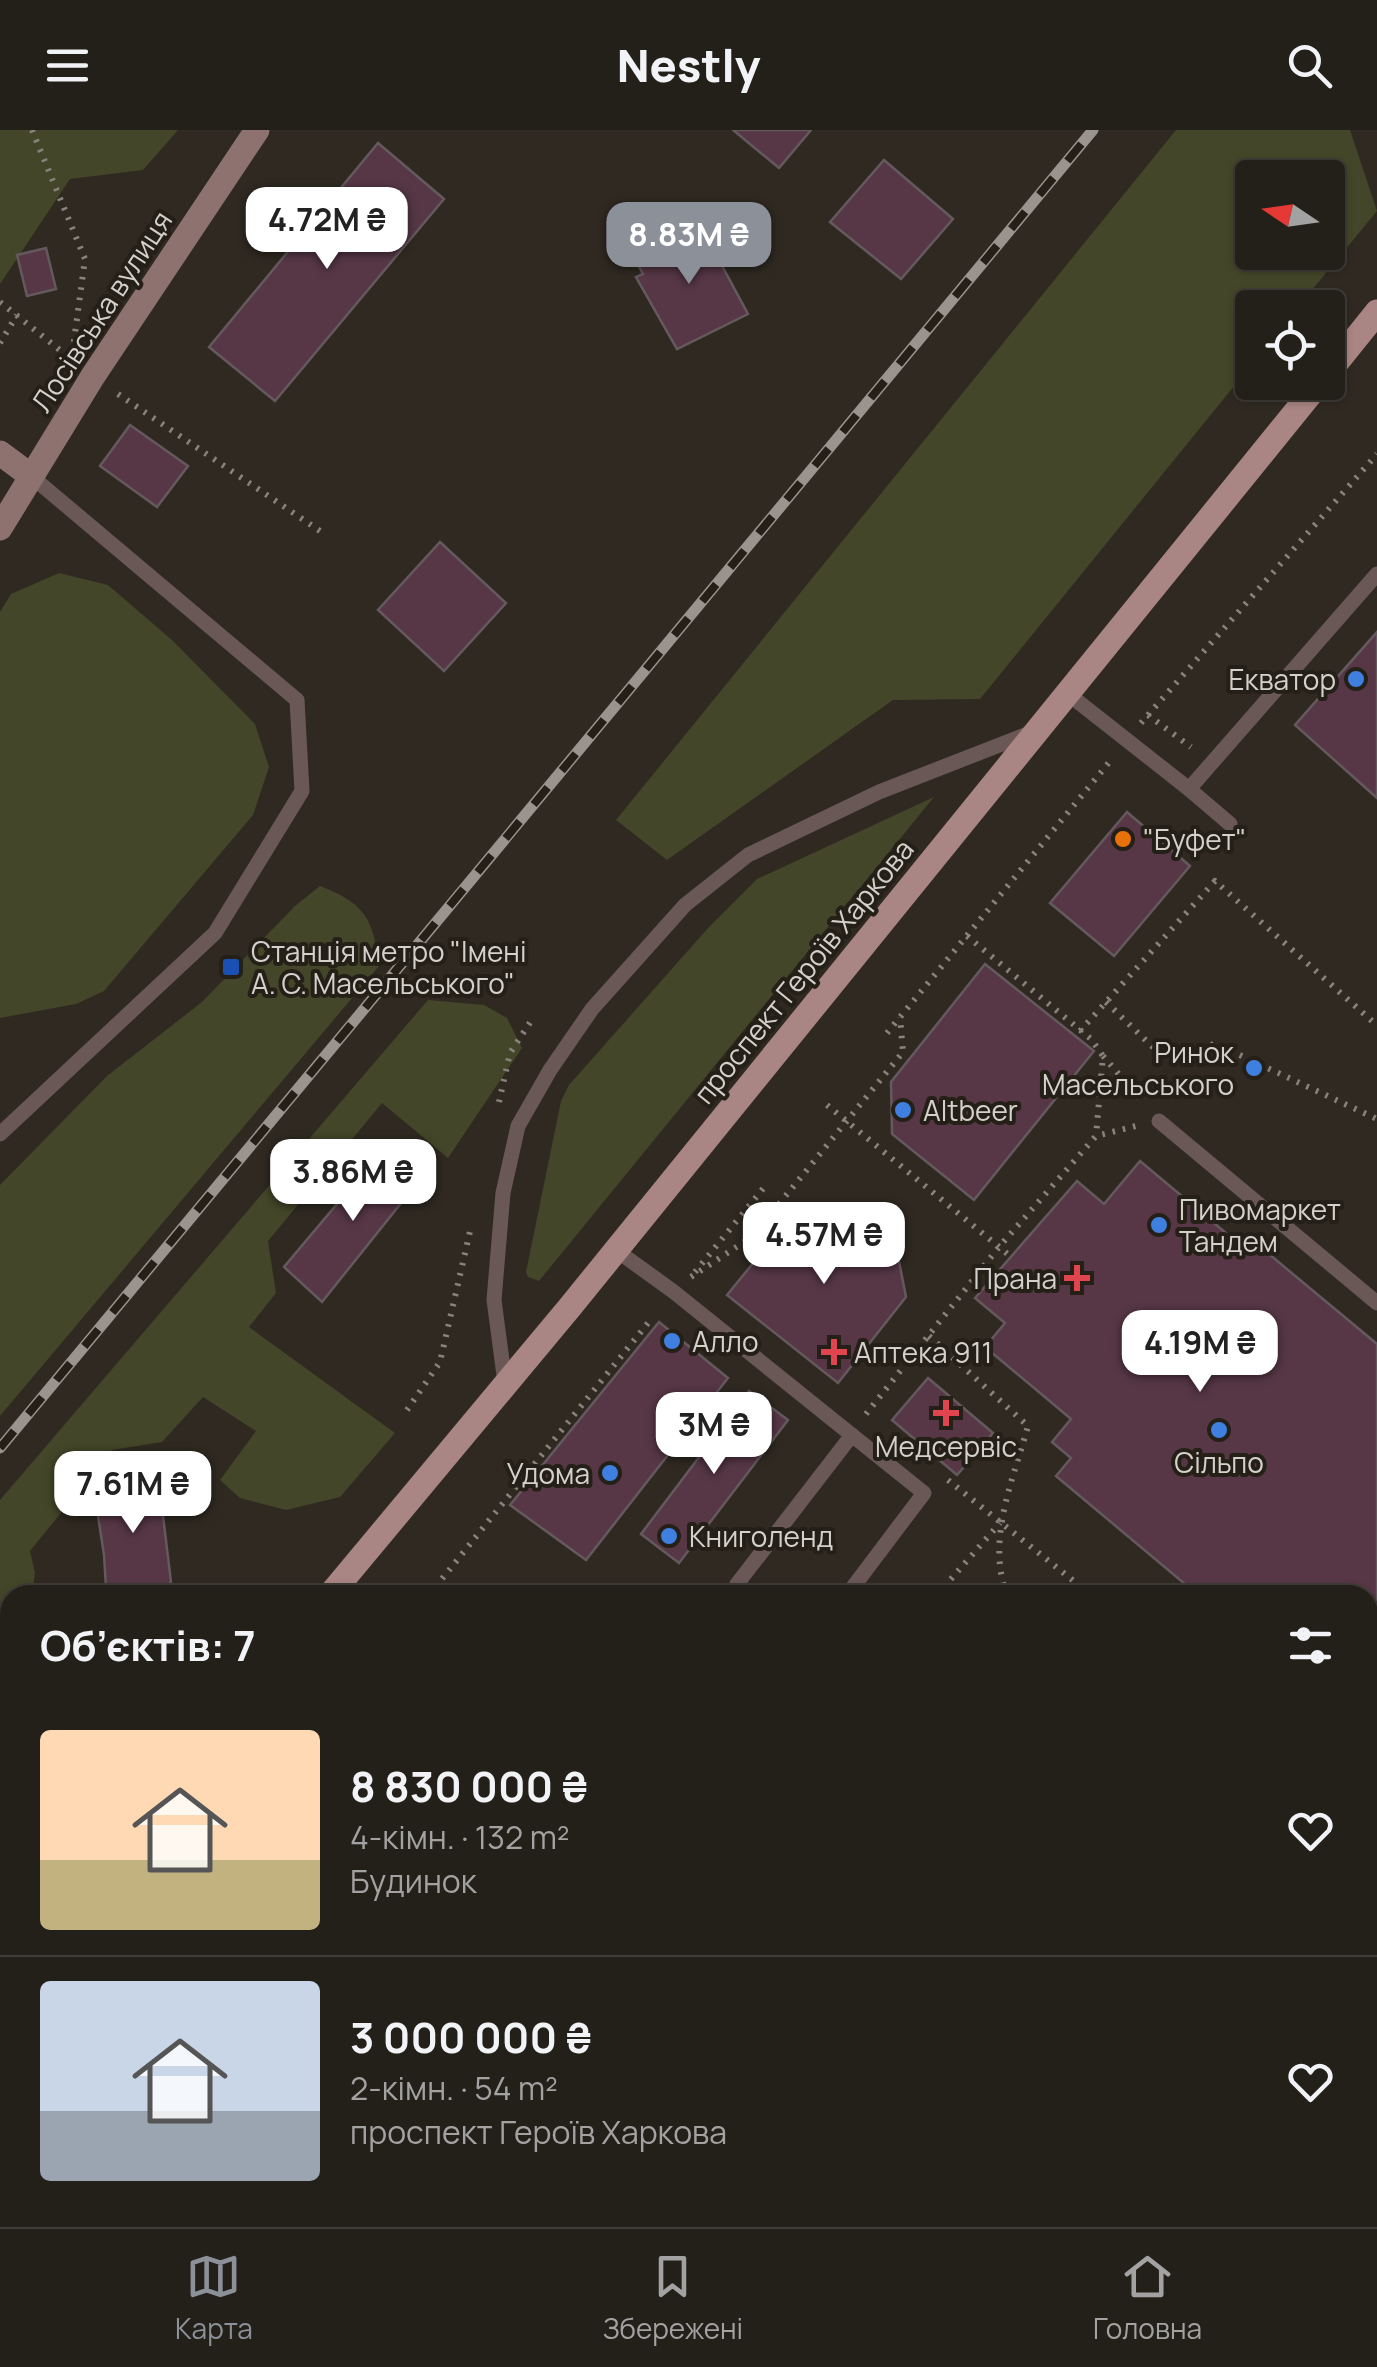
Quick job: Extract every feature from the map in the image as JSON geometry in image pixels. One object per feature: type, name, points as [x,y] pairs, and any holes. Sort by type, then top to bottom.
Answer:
[{"type":"main road","name":"Лосівська вулиця","points":[[0,528],[93,376],[257,130]]},
{"type":"main road","points":[[1345,352],[1377,312]]},
{"type":"main road","name":"проспект Героїв Харкова","points":[[338,1585],[616,1250],[1305,400]]},
{"type":"main road","points":[[0,454],[30,476]]},
{"type":"lane","points":[[0,1134],[214,934],[302,791],[296,700],[30,476]]},
{"type":"lane","points":[[1189,789],[1377,574]]},
{"type":"lane","points":[[1067,693],[1230,824]]},
{"type":"lane","points":[[504,1384],[494,1300],[503,1193],[518,1126],[592,1009],[685,905],[748,855],[879,792],[1034,732]]},
{"type":"lane","points":[[1159,1121],[1377,1303]]},
{"type":"lane","points":[[616,1250],[924,1493],[854,1585]]},
{"type":"lane","points":[[739,1585],[852,1435]]},
{"type":"path","points":[[0,302],[72,360],[84,259],[32,130]]},
{"type":"path","points":[[0,343],[16,315]]},
{"type":"path","points":[[116,392],[320,531]]},
{"type":"path","points":[[1148,715],[1212,762]]},
{"type":"path","points":[[1080,1031],[1216,882],[1372,1020],[1377,1020]]},
{"type":"path","points":[[866,1415],[999,1247],[1096,1136],[1159,1121],[1080,1031],[967,936]]},
{"type":"path","points":[[1106,1002],[1158,1053],[1216,1044],[1377,1118]]},
{"type":"path","points":[[766,1185],[691,1277],[752,1236],[902,1052],[900,1017]]},
{"type":"path","points":[[1096,1136],[1103,1056]]},
{"type":"path","points":[[828,1106],[1010,1256]]},
{"type":"path","points":[[437,1585],[652,1318]]},
{"type":"path","points":[[929,1336],[1028,1426],[1001,1522],[999,1574],[1003,1585]]},
{"type":"path","points":[[947,1585],[1001,1522]]},
{"type":"green space","points":[[0,130],[178,130],[143,170],[70,179],[0,284]]},
{"type":"green space","points":[[1176,130],[1350,130],[1377,211],[1345,250],[1345,160],[1235,160],[1235,270],[1328,270],[1312,290],[1235,290],[1235,385],[980,699],[893,700],[667,860],[616,820]]},
{"type":"green space","points":[[59,573],[108,585],[172,640],[255,724],[269,767],[253,815],[104,991],[76,1004],[0,1018],[0,612],[11,594]]},
{"type":"green space","points":[[934,797],[539,1281],[528,1277],[561,1101],[569,1085],[709,927],[757,879]]},
{"type":"green space","points":[[320,886],[348,899],[364,915],[374,936],[379,966],[0,1416],[0,1185],[107,1076],[202,1002],[295,906]]},
{"type":"green space","points":[[428,1000],[484,1005],[507,1018],[522,1048],[448,1158],[382,1103],[268,1241],[276,1293],[249,1327],[395,1433],[340,1497],[286,1510],[240,1498],[220,1480],[256,1431],[203,1397],[162,1442],[112,1450],[30,1551],[33,1585],[0,1585],[0,1500]]},
{"type":"building","points":[[733,130],[811,130],[779,168]]},
{"type":"building","points":[[378,143],[444,199],[275,401],[209,347]]},
{"type":"building","points":[[884,160],[953,219],[901,279],[830,222]]},
{"type":"building","points":[[699,223],[748,314],[677,349],[636,277],[643,274],[635,259]]},
{"type":"building","points":[[46,248],[56,289],[27,296],[17,255]]},
{"type":"building","points":[[130,425],[188,466],[157,507],[100,466]]},
{"type":"building","points":[[440,542],[506,603],[444,671],[378,610]]},
{"type":"building","name":"Екватор","points":[[1377,632],[1377,798],[1295,725]]},
{"type":"building","points":[[1127,812],[1190,866],[1114,956],[1050,903]]},
{"type":"building","points":[[985,964],[1094,1051],[974,1200],[892,1134],[891,1082]]},
{"type":"building","points":[[385,1147],[422,1177],[322,1302],[284,1267]]},
{"type":"building","name":"Сільпо","points":[[1140,1161],[1245,1249],[1252,1240],[1377,1344],[1377,1585],[1186,1585],[1056,1476],[1071,1458],[1052,1442],[1071,1419],[985,1347],[1005,1323],[975,1298],[1077,1181],[1104,1204]]},
{"type":"building","points":[[839,1206],[897,1251],[906,1297],[838,1383],[727,1295],[795,1212]]},
{"type":"building","points":[[659,1322],[728,1378],[586,1560],[510,1505]]},
{"type":"building","points":[[928,1378],[993,1433],[957,1475],[892,1420]]},
{"type":"building","points":[[749,1391],[788,1420],[679,1563],[641,1534]]},
{"type":"building","points":[[158,1474],[168,1585],[106,1585],[93,1483]]},
{"type":"railway","points":[[0,1448],[1093,130]]},
{"type":"place","name":"Екватор","points":[[1356,679]]},
{"type":"place","name":"\"Буфет\"","points":[[1123,839]]},
{"type":"place","name":"Станція метро \"Імені А. С. Масельського\"","points":[[231,967]]},
{"type":"place","name":"Ринок Масельського","points":[[1254,1068]]},
{"type":"place","name":"Altbeer","points":[[903,1110]]},
{"type":"place","name":"Пивомаркет Тандем","points":[[1159,1225]]},
{"type":"place","name":"Прана","points":[[1077,1278]]},
{"type":"place","name":"Алло","points":[[672,1341]]},
{"type":"place","name":"Аптека 911","points":[[834,1352]]},
{"type":"place","name":"Медсервіс","points":[[946,1413]]},
{"type":"place","name":"Сільпо","points":[[1219,1430]]},
{"type":"place","name":"Удома","points":[[610,1473]]},
{"type":"place","name":"Книголенд","points":[[669,1536]]}]
